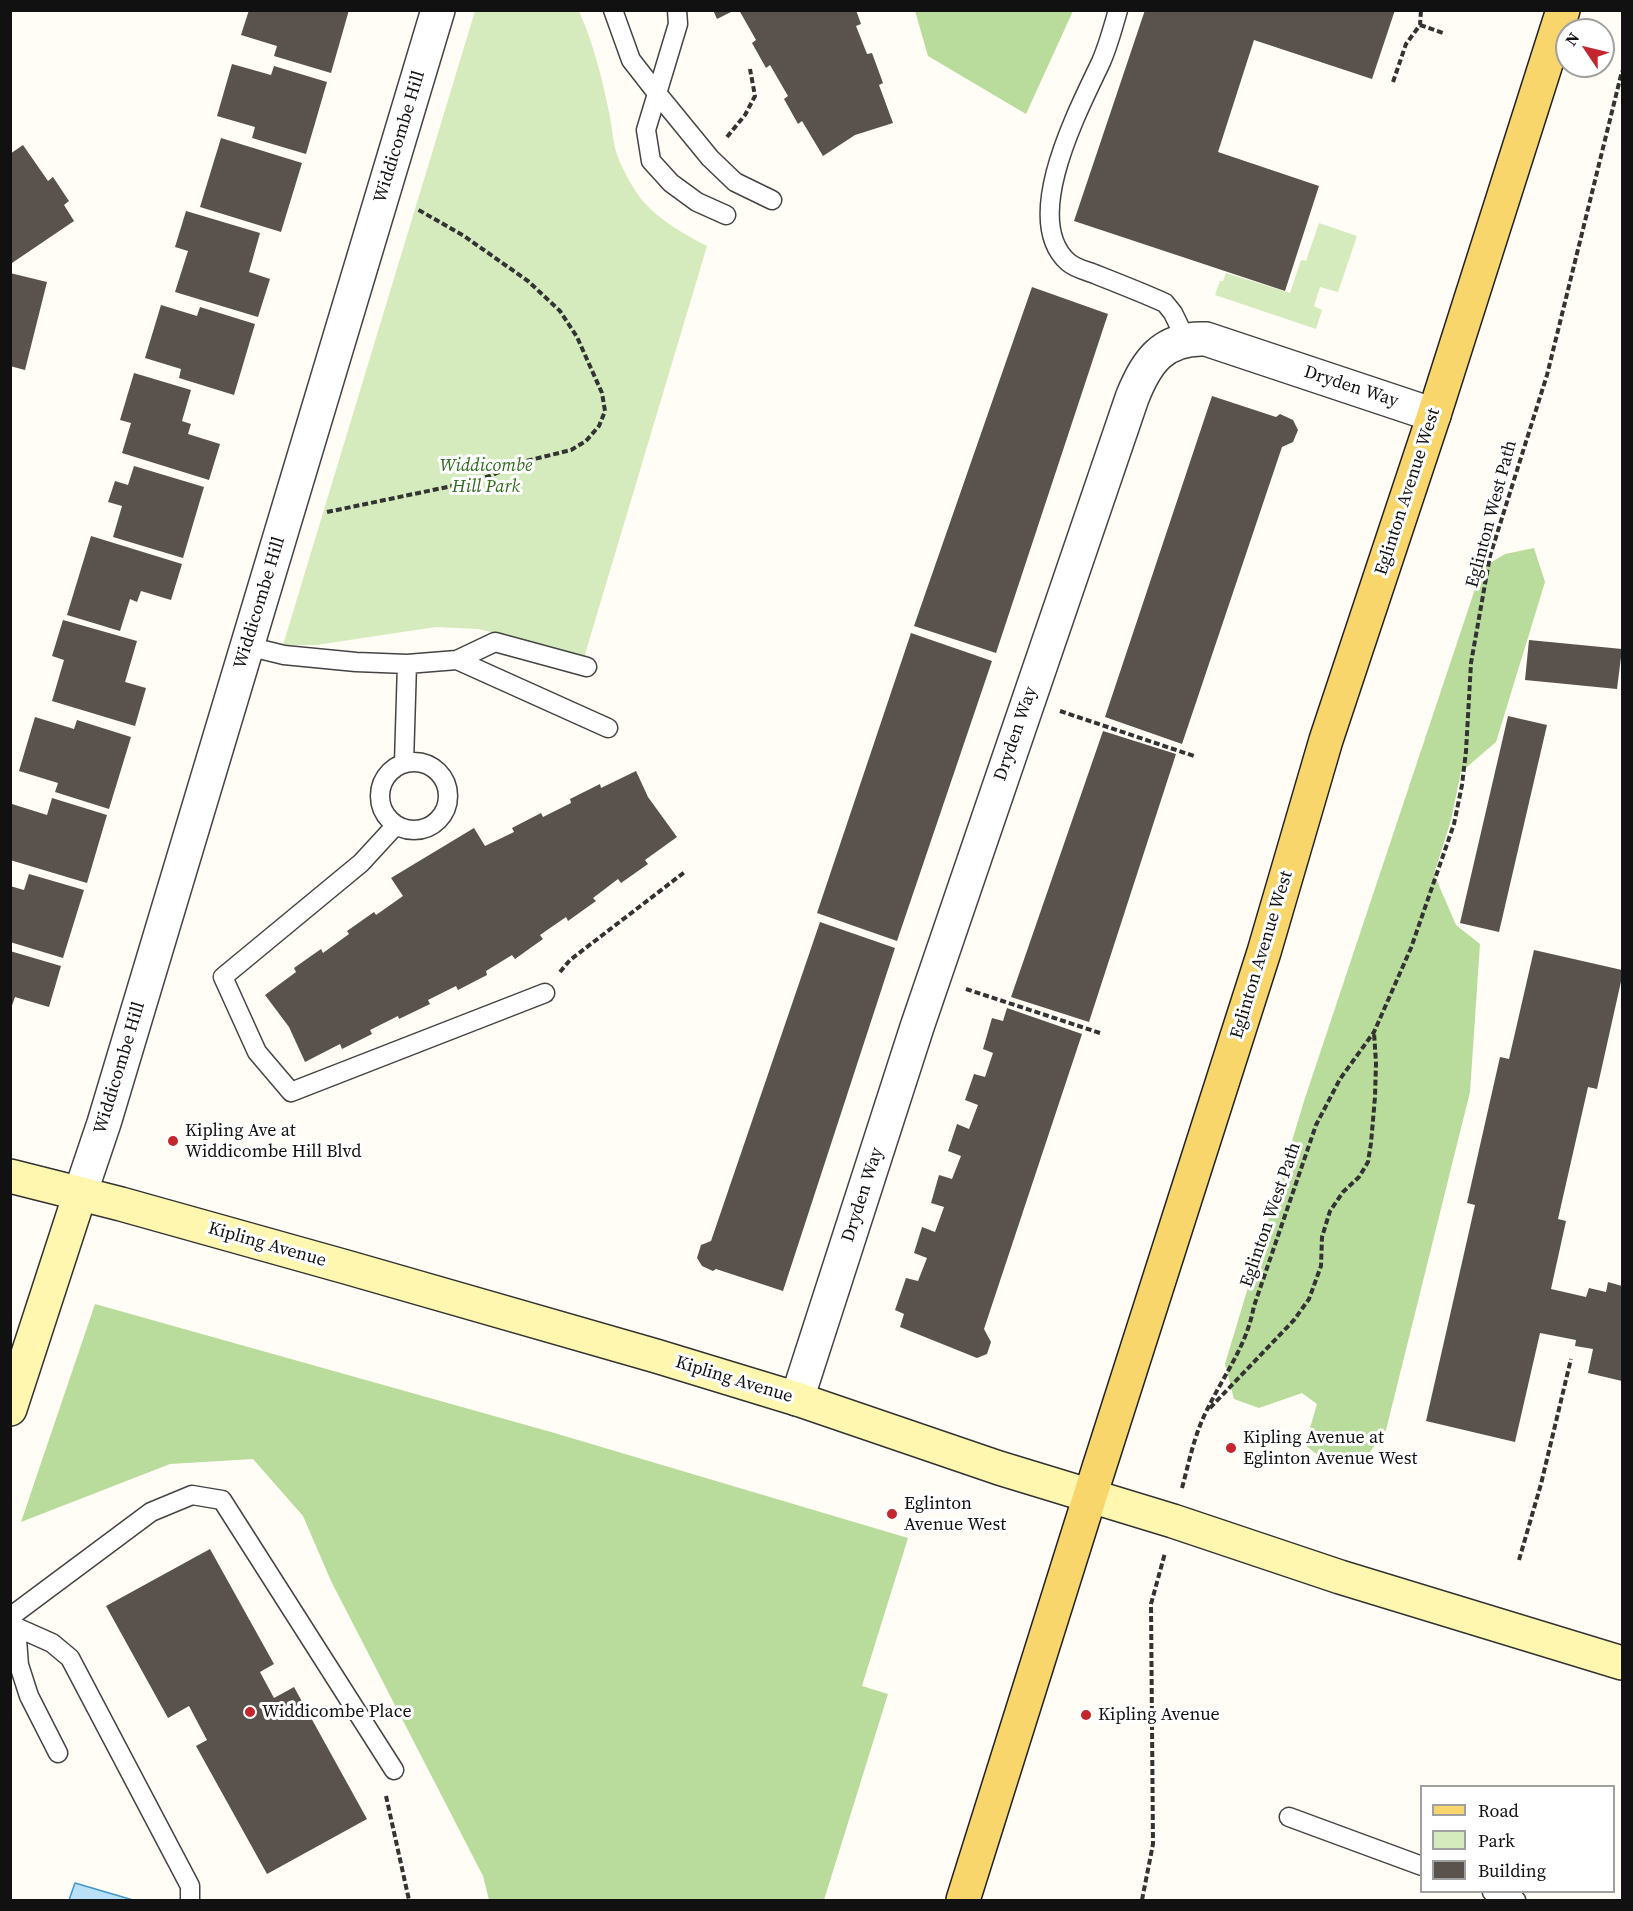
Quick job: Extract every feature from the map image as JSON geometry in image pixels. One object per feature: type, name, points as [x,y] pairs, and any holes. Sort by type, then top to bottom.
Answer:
[{"type":"main road","name":"Eglinton Avenue West","points":[[963,1900],[1264,952],[1326,740],[1434,415],[1563,10]]},
{"type":"main road","name":"Kipling Avenue","points":[[10,1176],[380,1277],[656,1356],[797,1399],[999,1468],[1173,1521],[1340,1577],[1623,1663]]},
{"type":"main road","points":[[10,1409],[80,1194]]},
{"type":"street","name":"Widdicombe Hill","points":[[80,1194],[104,1123],[438,10]]},
{"type":"street","name":"Dryden Way","points":[[797,1399],[934,978],[1028,700],[1140,378],[1150,361],[1158,353],[1186,340],[1206,339],[1434,415]]},
{"type":"lane","points":[[613,10],[631,60],[710,159],[735,182],[772,200]]},
{"type":"lane","points":[[677,10],[678,24],[646,129],[651,161],[671,183],[697,202],[726,215]]},
{"type":"lane","points":[[1118,10],[1102,60],[1084,95],[1060,155],[1049,206],[1053,237],[1058,252],[1071,264],[1165,303],[1173,313],[1186,340]]},
{"type":"lane","points":[[247,646],[284,655],[407,664],[457,660],[495,642],[587,667]]},
{"type":"lane","points":[[457,660],[608,728]]},
{"type":"lane","points":[[404,763],[407,664]]},
{"type":"lane","points":[[417,762],[428,765],[439,772],[446,783],[448,795],[447,807],[436,822],[420,830],[408,830],[396,825],[383,811],[380,792],[388,773],[404,763],[417,762]]},
{"type":"lane","points":[[396,825],[361,863],[224,977],[257,1052],[291,1092],[545,993]]},
{"type":"lane","points":[[12,1621],[151,1512],[192,1495],[222,1500],[394,1770]]},
{"type":"lane","points":[[12,1621],[18,1665],[29,1696],[58,1753]]},
{"type":"lane","points":[[12,1621],[52,1644],[70,1658],[190,1886],[190,1900]]},
{"type":"lane","points":[[1289,1816],[1420,1865]]},
{"type":"path","points":[[1393,82],[1406,44],[1420,26],[1421,10]]},
{"type":"path","points":[[1420,26],[1443,33]]},
{"type":"path","points":[[710,159],[745,115],[755,96],[750,69]]},
{"type":"path","name":"Eglinton West Path","points":[[1194,1442],[1206,1413],[1243,1346],[1254,1306],[1316,1125],[1340,1079],[1374,1032],[1411,948],[1454,824],[1466,752],[1471,663],[1491,556],[1547,375],[1623,71]]},
{"type":"path","points":[[327,512],[471,481],[490,476],[522,462],[571,450],[586,441],[599,426],[605,411],[602,393],[581,346],[560,311],[528,281],[464,236],[417,209]]},
{"type":"path","points":[[1028,700],[1194,756]]},
{"type":"path","points":[[545,993],[570,960],[686,871]]},
{"type":"path","points":[[934,978],[1100,1034]]},
{"type":"path","name":"Eglinton West Path","points":[[1206,1413],[1294,1320],[1309,1299],[1321,1266],[1322,1237],[1330,1211],[1359,1177],[1368,1162],[1376,1097],[1374,1032]]},
{"type":"path","points":[[1519,1560],[1541,1484],[1571,1359]]},
{"type":"path","points":[[1142,1900],[1153,1844],[1151,1604]]},
{"type":"path","points":[[394,1770],[385,1791],[409,1900]]},
{"type":"green space","points":[[915,10],[1073,11],[1026,114],[928,56]]},
{"type":"green space","name":"Widdicombe Hill Park","points":[[475,11],[579,11],[600,73],[615,148],[627,176],[643,201],[657,215],[681,232],[707,246],[583,661],[512,637],[478,629],[436,627],[316,645],[283,645]]},
{"type":"green space","points":[[1319,223],[1357,236],[1338,292],[1320,287],[1314,306],[1322,310],[1316,329],[1215,295],[1226,273],[1290,293],[1301,260],[1306,261]]},
{"type":"green space","points":[[1534,548],[1545,582],[1496,742],[1461,772],[1451,820],[1434,874],[1456,925],[1480,944],[1470,1092],[1386,1430],[1370,1452],[1319,1456],[1305,1445],[1317,1404],[1302,1393],[1259,1408],[1234,1399],[1225,1364],[1304,1101],[1482,568],[1505,554]]},
{"type":"green space","points":[[95,1304],[551,1432],[908,1538],[862,1686],[888,1694],[824,1900],[489,1900],[483,1876],[331,1581],[303,1516],[253,1459],[170,1464],[21,1522]]},
{"type":"water","points":[[75,1883],[133,1900],[69,1900]]},
{"type":"building","points":[[249,10],[349,10],[331,73],[274,56],[277,46],[241,35]]},
{"type":"building","points":[[713,10],[735,10],[717,19]]},
{"type":"building","points":[[739,10],[856,10],[861,24],[856,26],[867,54],[872,53],[883,83],[879,85],[893,123],[855,135],[823,156],[802,121],[798,124],[784,99],[788,96],[770,65],[766,68],[752,43],[756,40]]},
{"type":"building","points":[[1145,10],[1395,10],[1372,79],[1254,40],[1218,152],[1319,186],[1285,291],[1074,221]]},
{"type":"building","points":[[232,64],[271,75],[274,66],[327,82],[306,154],[252,138],[255,127],[217,116]]},
{"type":"building","points":[[221,138],[302,163],[281,232],[200,207]]},
{"type":"building","points":[[23,145],[48,181],[53,177],[69,201],[64,205],[74,221],[12,263],[10,261],[10,154]]},
{"type":"building","points":[[186,211],[260,233],[249,272],[270,279],[258,317],[175,292],[188,251],[175,247]]},
{"type":"building","points":[[10,273],[47,282],[25,370],[10,366]]},
{"type":"building","points":[[1032,287],[1108,314],[996,653],[914,626]]},
{"type":"building","points":[[161,305],[197,316],[200,307],[255,324],[234,395],[179,378],[181,369],[145,358]]},
{"type":"building","points":[[134,373],[191,390],[182,421],[191,424],[188,434],[220,444],[209,480],[122,453],[131,423],[120,420]]},
{"type":"building","points":[[1212,396],[1276,417],[1280,414],[1293,420],[1298,430],[1293,442],[1282,447],[1182,744],[1105,717]]},
{"type":"building","points":[[134,466],[204,487],[183,558],[113,537],[122,506],[108,502],[115,481],[128,485]]},
{"type":"building","points":[[91,536],[182,564],[171,600],[141,591],[137,602],[130,599],[120,631],[67,615]]},
{"type":"building","points":[[63,620],[137,641],[125,682],[146,688],[135,726],[52,701],[64,660],[52,656]]},
{"type":"building","points":[[911,633],[992,661],[897,941],[817,913]]},
{"type":"building","points":[[1529,640],[1622,649],[1617,689],[1525,680]]},
{"type":"building","points":[[1508,716],[1547,725],[1499,932],[1460,923]]},
{"type":"building","points":[[35,717],[74,729],[77,720],[131,737],[109,809],[55,792],[58,783],[19,771]]},
{"type":"building","points":[[1103,731],[1176,754],[1089,1022],[1011,997]]},
{"type":"building","points":[[636,771],[648,797],[677,837],[645,860],[648,864],[621,883],[618,879],[593,898],[596,901],[568,921],[566,917],[540,935],[543,939],[515,959],[512,955],[486,971],[487,975],[458,990],[456,986],[428,1000],[430,1004],[370,1030],[372,1034],[342,1049],[340,1044],[305,1062],[289,1027],[265,995],[296,972],[294,968],[321,949],[323,953],[349,934],[347,931],[374,912],[376,915],[403,896],[391,878],[474,828],[485,846],[514,832],[512,828],[541,813],[543,817],[571,803],[570,799],[600,784],[601,788]]},
{"type":"building","points":[[52,798],[107,815],[87,883],[10,860],[12,804],[47,815]]},
{"type":"building","points":[[29,874],[84,890],[63,958],[10,942],[10,886],[24,890]]},
{"type":"building","points":[[820,922],[895,948],[783,1291],[716,1269],[713,1271],[702,1266],[697,1258],[701,1245],[711,1241]]},
{"type":"building","points":[[1534,950],[1622,970],[1597,1089],[1588,1087],[1558,1219],[1566,1221],[1551,1289],[1586,1297],[1589,1288],[1606,1292],[1608,1282],[1622,1286],[1622,1381],[1588,1373],[1593,1349],[1575,1346],[1576,1340],[1540,1333],[1515,1442],[1426,1421],[1475,1205],[1467,1203],[1500,1057],[1509,1059]]},
{"type":"building","points":[[10,951],[61,966],[49,1007],[15,997],[10,1011]]},
{"type":"building","points":[[1007,1008],[1082,1034],[984,1329],[991,1342],[987,1354],[977,1358],[900,1327],[904,1314],[895,1310],[906,1278],[918,1281],[927,1258],[914,1253],[922,1227],[935,1232],[944,1207],[931,1203],[939,1175],[952,1179],[961,1156],[948,1151],[957,1124],[969,1129],[978,1105],[965,1100],[974,1074],[985,1077],[993,1053],[983,1049],[992,1018],[1003,1021]]},
{"type":"building","name":"Widdicombe Place","points":[[210,1549],[274,1664],[260,1672],[274,1698],[294,1687],[367,1819],[267,1874],[196,1746],[207,1740],[189,1706],[168,1718],[106,1606]]},
{"type":"place","name":"Kipling Ave at Widdicombe Hill Blvd","points":[[173,1141]]},
{"type":"place","name":"Kipling Avenue at Eglinton Avenue West","points":[[1231,1448]]},
{"type":"place","name":"Eglinton Avenue West","points":[[892,1514]]},
{"type":"place","name":"Widdicombe Place","points":[[250,1712]]},
{"type":"place","name":"Kipling Avenue","points":[[1086,1715]]}]
